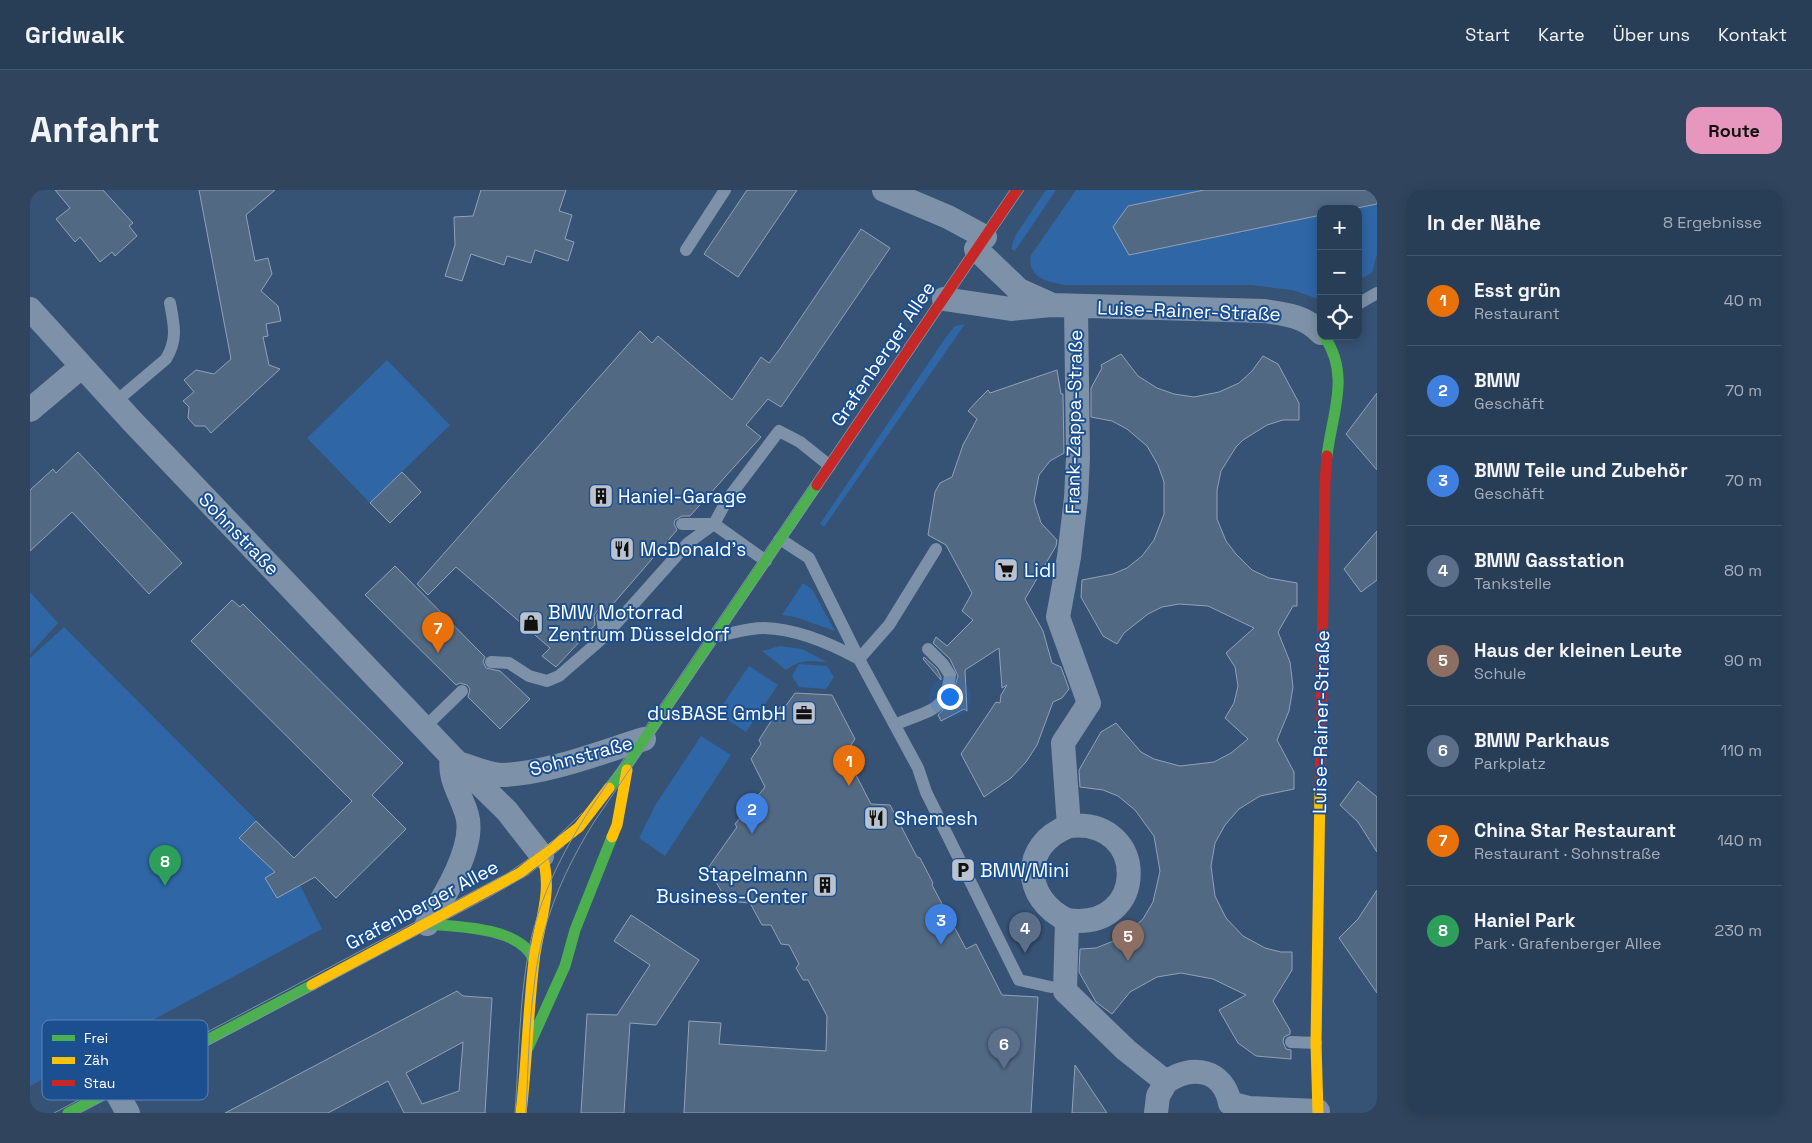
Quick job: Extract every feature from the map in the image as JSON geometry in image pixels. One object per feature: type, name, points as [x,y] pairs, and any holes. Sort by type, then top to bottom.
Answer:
[{"type":"street","name":"Luise-Rainer-Straße","points":[[884,190],[948,217],[981,243],[1020,290],[1051,305]]},
{"type":"street","name":"Grafenberger Allee","points":[[208,1039],[492,890],[542,856],[579,827],[628,764],[1017,190]]},
{"type":"street","name":"Luise-Rainer-Straße","points":[[944,299],[1010,309],[1051,305],[1264,311],[1292,315],[1304,319],[1317,328]]},
{"type":"street","name":"Frank-Zappa-Straße","points":[[1069,826],[1063,743],[1089,704],[1058,617],[1069,557],[1076,498],[1078,458],[1076,307]]},
{"type":"street","name":"Sohnstraße","points":[[30,309],[114,403],[424,728],[507,811],[542,856]]},
{"type":"street","name":"Luise-Rainer-Straße","points":[[1318,1112],[1316,1043],[1325,482],[1331,427],[1340,390],[1335,355],[1326,340]]},
{"type":"street","points":[[30,410],[81,367]]},
{"type":"street","name":"Sohnstraße","points":[[456,760],[501,775],[559,764],[644,739]]},
{"type":"street","points":[[456,760],[450,769],[467,814],[469,837],[454,877],[427,924],[470,929],[513,939],[525,945],[534,960]]},
{"type":"street","points":[[528,1048],[565,966],[575,930],[617,825],[628,764]]},
{"type":"street","points":[[1069,826],[1093,827],[1104,831],[1116,840],[1125,852],[1130,878],[1126,893],[1118,905],[1107,915],[1094,920],[1080,922],[1067,920],[1053,913],[1041,902],[1034,887],[1032,872],[1035,858],[1040,847],[1058,830],[1069,826]]},
{"type":"street","points":[[521,1113],[534,960],[546,889],[546,869],[542,856]]},
{"type":"street","points":[[1067,920],[1065,991],[1126,1050],[1166,1082]]},
{"type":"street","points":[[1156,1113],[1158,1096],[1166,1082],[1186,1071],[1206,1073],[1222,1084],[1230,1108],[1318,1112]]},
{"type":"street","name":"Grafenberger Allee","points":[[68,1113],[92,1100]]},
{"type":"street","points":[[121,1100],[128,1113]]},
{"type":"lane","points":[[686,250],[724,190]]},
{"type":"lane","points":[[1362,302],[1377,293]]},
{"type":"lane","points":[[114,403],[166,359],[172,350],[176,333],[170,303]]},
{"type":"lane","points":[[491,662],[509,663],[530,676],[547,681],[559,676],[605,636],[688,542],[714,524],[727,500],[779,431],[800,442],[830,466]]},
{"type":"lane","points":[[682,524],[714,524],[766,560]]},
{"type":"lane","points":[[780,539],[809,558],[859,659],[918,768],[926,792],[1019,980],[1051,987]]},
{"type":"lane","points":[[859,659],[889,626],[936,549]]},
{"type":"lane","points":[[602,617],[605,636]]},
{"type":"lane","points":[[714,637],[763,628],[794,632],[834,645],[859,659]]},
{"type":"lane","points":[[895,725],[916,715],[937,709],[945,699],[950,675],[943,664],[928,649]]},
{"type":"lane","points":[[424,728],[462,691]]},
{"type":"lane","points":[[1291,1042],[1316,1043]]},
{"type":"shaded area","points":[[1046,190],[1056,190],[1015,251],[1011,249],[1015,236]]},
{"type":"shaded area","points":[[1076,190],[1204,190],[1128,206],[1113,228],[1130,255],[1242,232],[1243,234],[1244,231],[1317,216],[1317,299],[1292,290],[1250,285],[1064,285],[1039,277],[1032,269],[1031,255]]},
{"type":"shaded area","points":[[1377,204],[1377,254],[1372,273],[1362,278],[1362,250],[1362,207]]},
{"type":"shaded area","points":[[965,324],[824,527],[820,524],[946,337],[955,326]]},
{"type":"shaded area","points":[[387,360],[450,425],[370,503],[307,438]]},
{"type":"shaded area","points":[[803,583],[812,589],[835,631],[795,617],[782,615]]},
{"type":"shaded area","points":[[30,592],[58,623],[30,654]]},
{"type":"shaded area","points":[[64,627],[279,843],[322,929],[153,1020],[42,1020],[42,1080],[30,1086],[30,658]]},
{"type":"shaded area","points":[[780,646],[802,649],[827,662],[800,662],[786,670],[762,651]]},
{"type":"shaded area","points":[[799,664],[827,666],[834,677],[826,689],[799,687],[792,676]]},
{"type":"shaded area","points":[[749,666],[778,685],[746,732],[717,713]]},
{"type":"shaded area","points":[[701,736],[731,755],[665,856],[639,838],[656,804]]},
{"type":"building","points":[[55,190],[103,190],[133,223],[129,226],[137,236],[115,256],[112,252],[100,262],[80,237],[75,242],[56,219],[70,208]]},
{"type":"building","points":[[199,190],[275,190],[246,215],[255,261],[268,258],[272,274],[261,291],[278,306],[281,321],[266,324],[268,336],[263,337],[269,365],[280,369],[211,433],[205,426],[195,426],[188,418],[189,407],[183,401],[194,392],[184,380],[196,370],[214,374],[231,359]]},
{"type":"building","points":[[481,190],[566,190],[559,211],[572,215],[565,239],[574,242],[568,261],[535,250],[531,263],[507,256],[504,265],[471,254],[462,281],[445,276],[455,245],[454,217],[473,216]]},
{"type":"building","points":[[747,190],[797,190],[738,277],[704,254]]},
{"type":"building","points":[[1204,190],[1377,190],[1377,204],[1362,207],[1362,205],[1317,205],[1317,216],[1129,255],[1113,227],[1128,206]]},
{"type":"building","name":"Haniel-Garage","points":[[861,229],[890,248],[781,407],[768,399],[746,425],[761,437],[690,516],[682,516],[675,520],[674,524],[677,530],[607,611],[601,609],[597,611],[594,615],[595,625],[556,667],[542,656],[550,648],[456,567],[428,595],[417,584],[640,331],[652,343],[658,336],[732,400],[761,357],[769,363],[779,350]]},
{"type":"building","points":[[1121,354],[1138,376],[1157,388],[1174,394],[1194,397],[1219,392],[1239,383],[1252,371],[1263,356],[1278,364],[1299,403],[1299,420],[1283,420],[1267,425],[1243,440],[1236,447],[1221,471],[1217,490],[1217,519],[1226,541],[1236,554],[1252,570],[1269,578],[1297,583],[1297,606],[1293,606],[1278,632],[1290,662],[1293,687],[1289,711],[1277,740],[1294,772],[1294,789],[1260,796],[1239,809],[1225,825],[1215,843],[1211,866],[1215,896],[1226,918],[1243,936],[1265,948],[1281,952],[1292,952],[1292,970],[1273,1001],[1290,1030],[1290,1034],[1284,1037],[1283,1042],[1286,1049],[1291,1050],[1291,1059],[1256,1056],[1238,1043],[1219,1010],[1246,995],[1213,979],[1181,973],[1157,977],[1130,992],[1112,1014],[1096,1002],[1079,972],[1080,949],[1096,948],[1124,936],[1143,919],[1153,902],[1160,871],[1154,836],[1135,810],[1118,796],[1103,790],[1080,787],[1079,770],[1101,732],[1116,723],[1141,752],[1154,759],[1180,766],[1214,762],[1231,753],[1248,739],[1225,718],[1234,703],[1238,686],[1235,667],[1226,653],[1254,628],[1208,606],[1179,604],[1162,607],[1148,614],[1124,633],[1117,644],[1103,636],[1081,597],[1082,580],[1113,574],[1127,568],[1142,556],[1154,540],[1164,514],[1164,482],[1158,465],[1147,446],[1127,429],[1112,421],[1091,417],[1091,388],[1102,368],[1101,365]]},
{"type":"building","points":[[1057,370],[1061,394],[1063,394],[1064,453],[1050,461],[1039,475],[1034,501],[1041,523],[1057,540],[1056,546],[1025,599],[1043,631],[1052,663],[1061,667],[1069,689],[1062,698],[1053,702],[1037,745],[1026,762],[1011,778],[984,797],[961,754],[996,702],[1000,703],[1001,695],[1007,685],[1002,688],[999,648],[965,670],[967,711],[964,709],[941,721],[938,715],[951,701],[958,676],[950,659],[933,643],[936,637],[947,646],[973,620],[962,611],[972,593],[946,545],[928,535],[935,492],[940,483],[952,477],[963,445],[977,419],[968,411],[988,390],[990,393]]},
{"type":"building","points":[[1377,393],[1377,470],[1346,434]]},
{"type":"building","points":[[78,452],[182,563],[149,594],[72,512],[30,551],[30,490],[53,469],[56,473]]},
{"type":"building","points":[[402,472],[421,492],[390,523],[370,503]]},
{"type":"building","points":[[1377,531],[1377,580],[1361,592],[1344,569]]},
{"type":"building","points":[[395,566],[485,657],[483,662],[486,668],[500,671],[530,699],[500,729],[468,697],[470,689],[467,685],[460,683],[456,685],[365,595]]},
{"type":"building","points":[[232,600],[240,607],[243,604],[403,763],[372,795],[406,829],[336,898],[315,877],[277,898],[265,878],[275,872],[239,838],[256,821],[294,858],[352,801],[191,641]]},
{"type":"building","points":[[924,657],[937,669],[941,680],[923,659]]},
{"type":"building","points":[[795,693],[832,695],[855,739],[845,754],[871,804],[890,805],[917,857],[920,858],[966,949],[976,944],[1002,995],[1038,997],[1031,1113],[684,1113],[689,1021],[721,1023],[719,1044],[826,1051],[827,1016],[808,980],[803,980],[796,968],[799,964],[789,945],[781,944],[771,925],[762,925],[750,903],[727,901],[708,868],[737,827],[735,824],[765,787],[751,759],[761,744],[759,740],[780,707],[785,707]]},
{"type":"building","points":[[1358,781],[1377,797],[1377,852],[1358,822],[1340,805]]},
{"type":"building","points":[[1377,890],[1377,993],[1339,938],[1358,919]]},
{"type":"building","points":[[631,915],[699,960],[656,1025],[630,1023],[624,1113],[581,1113],[587,1014],[617,1015],[650,965],[614,941]]},
{"type":"building","points":[[457,991],[463,996],[492,998],[485,1113],[404,1113],[388,1081],[328,1113],[225,1113]],"holes":[[[463,1042],[459,1091],[422,1104],[406,1073]]]},
{"type":"building","points":[[1075,1065],[1107,1113],[1072,1113]]},
{"type":"tram line","points":[[515,1113],[521,1010],[529,949],[545,894],[570,842],[590,809],[1010,190]]},
{"type":"tram line","points":[[526,1113],[530,1022],[539,954],[554,903],[565,875],[579,848],[594,822],[1024,190]]},
{"type":"tram line","points":[[208,1032],[508,873],[550,844],[582,813]]},
{"type":"tram line","points":[[208,1045],[489,897],[529,874],[564,846]]},
{"type":"tram line","points":[[54,1113],[79,1100]]},
{"type":"tram line","points":[[80,1113],[105,1100]]},
{"type":"traffic: fast","points":[[1326,340],[1337,365],[1338,380],[1338,394],[1327,456]]},
{"type":"traffic: fast","points":[[609,788],[628,764],[817,485]]},
{"type":"traffic: fast","points":[[528,1048],[565,966],[575,930],[612,837]]},
{"type":"traffic: fast","points":[[427,924],[471,928],[503,935],[527,949],[534,960]]},
{"type":"traffic: fast","points":[[208,1040],[312,985]]},
{"type":"traffic: fast","points":[[68,1113],[93,1100]]},
{"type":"traffic: slow","points":[[612,837],[617,825],[627,770]]},
{"type":"traffic: slow","points":[[312,985],[520,873],[579,827],[609,788]]},
{"type":"traffic: slow","points":[[1318,1113],[1316,1043],[1320,789]]},
{"type":"traffic: slow","points":[[521,1113],[534,961],[546,896],[545,869],[542,856]]},
{"type":"traffic: jam","points":[[817,485],[1017,190]]},
{"type":"traffic: jam","points":[[1320,789],[1327,456]]},
{"type":"place","name":"Haniel-Garage","points":[[601,496]]},
{"type":"place","name":"McDonald's","points":[[622,549]]},
{"type":"place","name":"Lidl","points":[[1006,570]]},
{"type":"place","name":"BMW Motorrad Zentrum Düsseldorf","points":[[531,623]]},
{"type":"place","name":"China Star Restaurant","points":[[438,653]]},
{"type":"place","name":"dusBASE GmbH","points":[[804,713]]},
{"type":"place","name":"Esst grün","points":[[849,786]]},
{"type":"place","name":"Shemesh","points":[[876,818]]},
{"type":"place","name":"BMW","points":[[752,834]]},
{"type":"place","name":"BMW/Mini","points":[[963,870]]},
{"type":"place","name":"Stapelmann Business-Center","points":[[825,885]]},
{"type":"place","name":"Haniel Park","points":[[165,886]]},
{"type":"place","name":"BMW Teile und Zubehör","points":[[941,945]]},
{"type":"place","name":"BMW Gasstation","points":[[1025,953]]},
{"type":"place","name":"Haus der kleinen Leute","points":[[1128,961]]},
{"type":"place","name":"BMW Parkhaus","points":[[1004,1069]]}]
